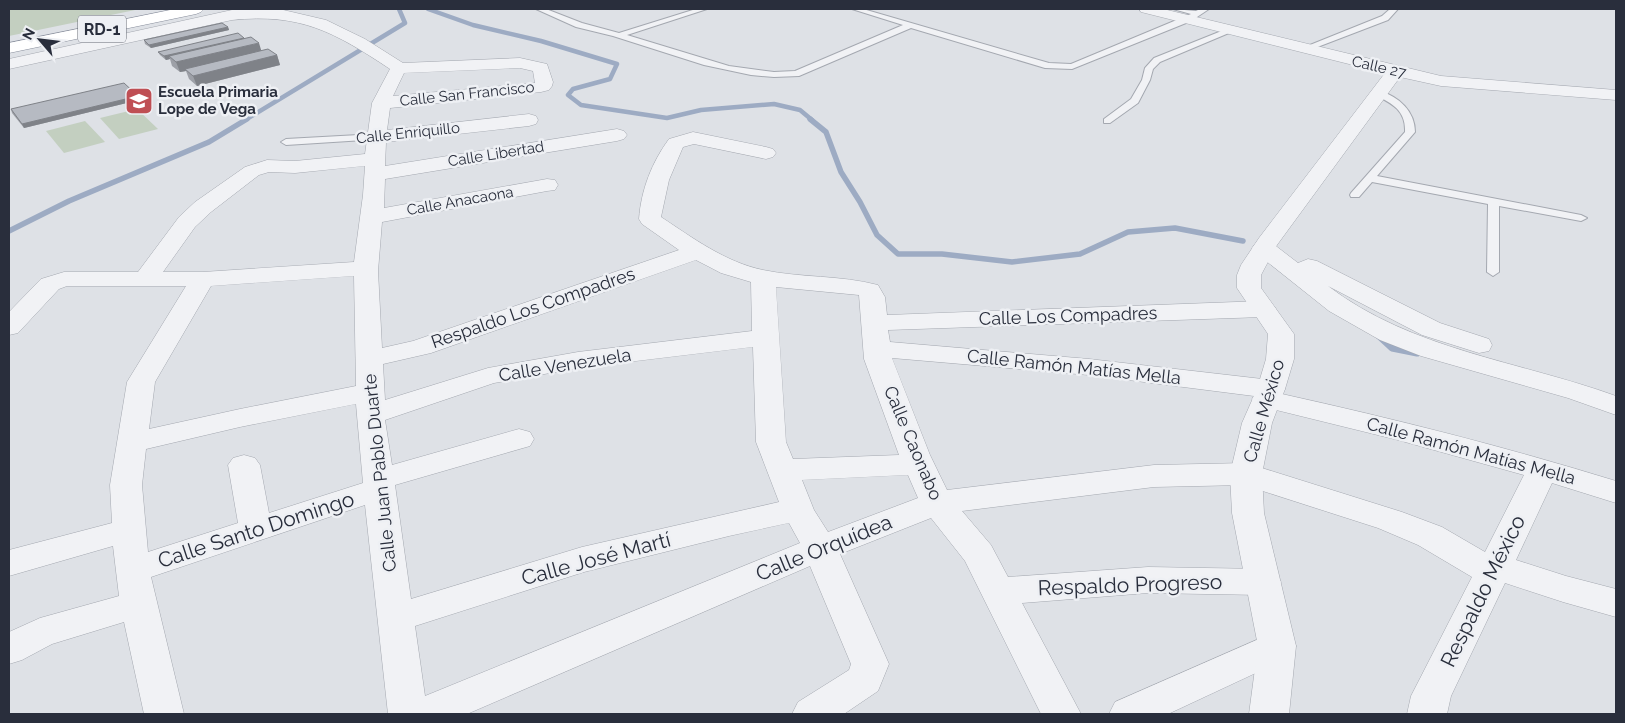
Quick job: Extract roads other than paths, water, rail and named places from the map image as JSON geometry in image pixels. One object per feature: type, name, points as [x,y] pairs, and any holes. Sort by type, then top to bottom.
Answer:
[{"type":"highway","name":"RD-1","points":[[9,41],[160,9]]},
{"type":"highway","name":"RD-1","points":[[9,48],[196,9]]},
{"type":"street","name":"Calle 27","points":[[1146,9],[1187,14],[1232,30],[1304,49],[1449,82],[1616,95]]},
{"type":"street","points":[[9,64],[254,12],[278,12],[322,23],[347,35],[391,63]]},
{"type":"street","points":[[118,25],[134,37]]},
{"type":"street","name":"Calle San Francisco","points":[[382,102],[543,86],[544,82],[541,68],[520,63],[391,63]]},
{"type":"street","name":"Calle Juan Pablo Duarte","points":[[391,63],[389,80],[382,102],[376,156],[373,216],[366,268],[368,360],[370,403],[379,484],[408,714]]},
{"type":"street","name":"Calle México","points":[[1269,714],[1278,646],[1248,513],[1246,474],[1257,423],[1280,359],[1281,334],[1249,288],[1249,275],[1261,252],[1396,71]]},
{"type":"street","name":"Calle Enriquillo","points":[[376,156],[529,120]]},
{"type":"street","name":"Calle Libertad","points":[[376,156],[617,135]]},
{"type":"street","points":[[766,153],[693,138],[676,143],[662,167],[650,207],[650,219],[696,252],[727,267],[763,278],[764,338],[771,442],[798,510],[820,548],[870,664],[864,680],[812,714]]},
{"type":"street","points":[[145,280],[187,222],[203,207],[252,171],[267,166],[295,167],[376,156]]},
{"type":"street","name":"Calle Anacaona","points":[[373,216],[547,185]]},
{"type":"street","name":"Respaldo Los Compadres","points":[[368,360],[421,347],[696,252]]},
{"type":"street","points":[[1261,252],[1334,280],[1431,330],[1616,390]]},
{"type":"street","points":[[1261,252],[1338,306],[1389,334],[1431,350],[1578,392],[1616,406]]},
{"type":"street","points":[[9,327],[56,280],[203,279],[366,268]]},
{"type":"street","name":"Calle Caonabo","points":[[763,278],[851,284],[869,290],[872,297],[878,358],[937,504],[979,554],[1061,714]]},
{"type":"street","points":[[162,713],[135,587],[126,484],[141,382],[203,279]]},
{"type":"street","name":"Calle Los Compadres","points":[[875,336],[1263,310]]},
{"type":"street","name":"Calle Ramón Matías Mella","points":[[875,336],[1268,394],[1543,469],[1616,492]]},
{"type":"street","name":"Calle Venezuela","points":[[132,442],[240,418],[370,403],[488,376],[578,360],[764,338]]},
{"type":"street","name":"Calle Santo Domingo","points":[[9,649],[256,529],[379,484],[519,438]]},
{"type":"street","points":[[782,470],[920,464]]},
{"type":"street","points":[[244,465],[256,529]]},
{"type":"street","name":"Respaldo México","points":[[1427,714],[1431,696],[1543,469]]},
{"type":"street","name":"Calle Orquídea","points":[[426,714],[820,548],[937,504],[1154,476],[1246,474],[1390,520],[1430,536],[1493,570],[1616,603]]},
{"type":"street","name":"Calle José Martí","points":[[396,618],[582,560],[729,524],[798,510]]},
{"type":"street","points":[[9,563],[129,530]]},
{"type":"street","name":"Respaldo Progreso","points":[[998,591],[1148,580],[1263,582]]},
{"type":"street","points":[[1129,714],[1278,646]]},
{"type":"lane","points":[[540,9],[580,25],[619,35],[683,57],[753,73],[779,76],[796,74],[910,25]]},
{"type":"lane","points":[[619,35],[703,9]]},
{"type":"lane","points":[[856,9],[1048,66],[1060,67],[1072,66],[1187,14],[1204,9]]},
{"type":"lane","points":[[1304,49],[1385,18],[1394,9]]},
{"type":"lane","points":[[1107,121],[1134,101],[1146,80],[1149,68],[1157,60],[1232,30]]},
{"type":"lane","points":[[1355,195],[1410,132],[1412,121],[1404,106],[1380,94]]},
{"type":"lane","name":"Calle Enriquillo","points":[[286,142],[376,156]]},
{"type":"lane","points":[[1370,178],[1581,218]]},
{"type":"lane","points":[[1493,272],[1494,201]]},
{"type":"waterway","points":[[245,120],[405,23],[399,9]]},
{"type":"waterway","points":[[428,9],[473,25],[541,41],[617,64],[610,79],[573,89],[568,95],[581,105],[667,118],[701,110],[774,104],[800,110],[812,120]]},
{"type":"waterway","points":[[9,231],[69,201],[209,142],[247,119]]},
{"type":"waterway","points":[[810,119],[826,132],[841,172],[860,202],[877,235],[898,254],[942,254],[1012,262],[1080,254],[1128,232],[1175,228],[1243,241]]},
{"type":"waterway","points":[[1378,335],[1392,348],[1417,353]]},
{"type":"place","name":"Escuela Primaria Lope de Vega","points":[[139,101]]}]
